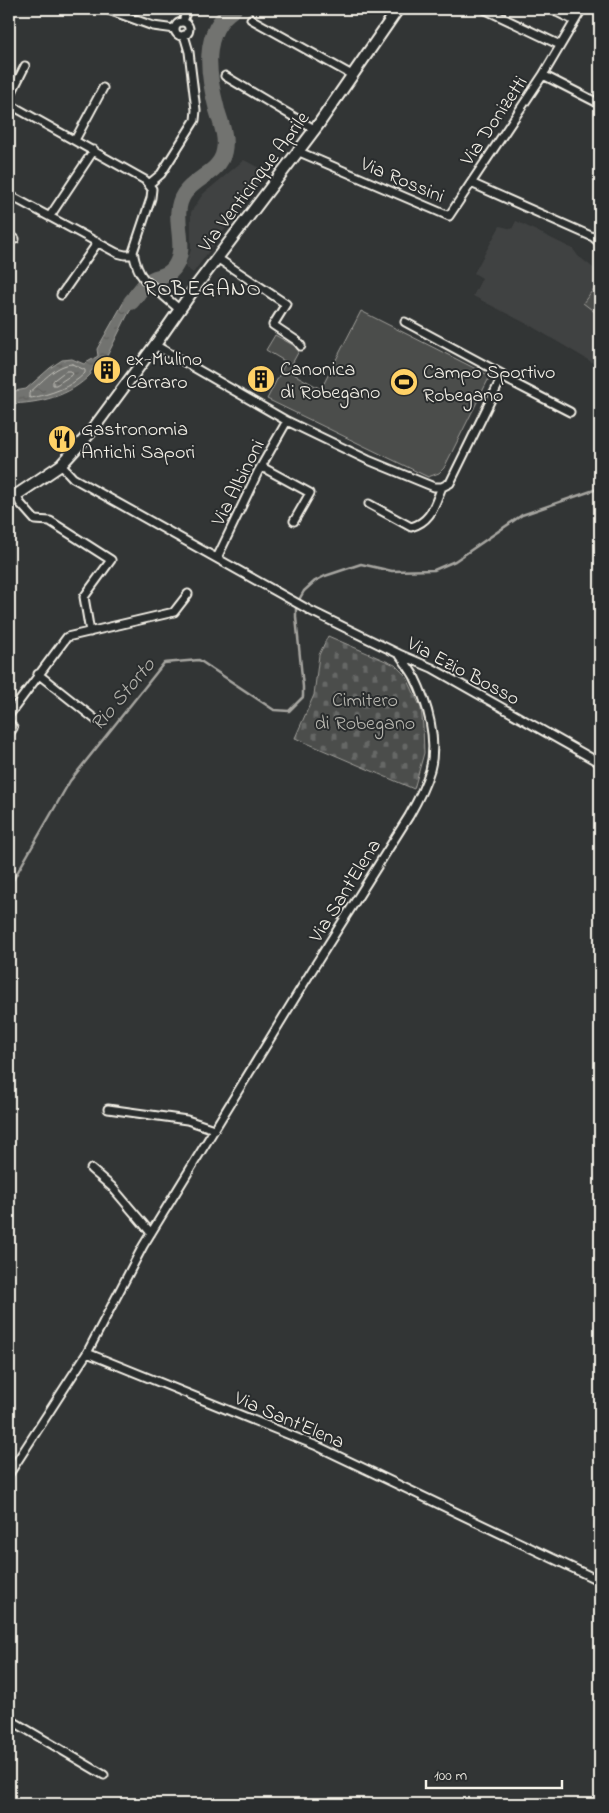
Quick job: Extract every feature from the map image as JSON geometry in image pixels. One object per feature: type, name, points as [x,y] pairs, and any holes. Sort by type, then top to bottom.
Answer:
[{"type":"main road","name":"Via Venticinque Aprile","points":[[13,498],[60,464],[90,433],[155,346],[179,309],[314,129],[398,9]]},
{"type":"street","points":[[106,9],[153,26],[176,28]]},
{"type":"street","points":[[176,28],[179,23],[183,22],[187,9]]},
{"type":"street","points":[[484,9],[560,45]]},
{"type":"street","points":[[551,9],[575,21]]},
{"type":"street","name":"Via Donizetti","points":[[471,183],[543,75],[582,9]]},
{"type":"street","points":[[251,19],[352,75]]},
{"type":"street","points":[[183,22],[188,25],[189,30],[184,35]]},
{"type":"street","points":[[176,28],[177,33],[184,35]]},
{"type":"street","points":[[149,184],[161,174],[195,120],[196,110],[190,60],[184,35]]},
{"type":"street","points":[[9,98],[25,66]]},
{"type":"street","name":"Via Donizetti","points":[[543,75],[600,104]]},
{"type":"street","points":[[225,76],[314,129]]},
{"type":"street","points":[[75,140],[103,88]]},
{"type":"street","points":[[9,104],[142,176],[149,184],[152,189],[149,209],[136,244],[134,255],[140,274],[144,279],[179,309]]},
{"type":"street","points":[[50,216],[94,150]]},
{"type":"street","name":"Via Rossini","points":[[297,151],[449,216],[471,183],[596,237],[600,243]]},
{"type":"street","points":[[9,195],[117,253],[134,255]]},
{"type":"street","points":[[61,295],[98,242]]},
{"type":"street","points":[[217,258],[286,304],[272,325],[297,341],[301,346]]},
{"type":"street","points":[[406,322],[502,374],[502,377],[570,412]]},
{"type":"street","points":[[155,346],[287,421],[368,460],[434,487],[442,487],[450,483],[502,377]]},
{"type":"street","name":"Via Albinoni","points":[[217,558],[287,421]]},
{"type":"street","points":[[60,464],[73,478],[217,558]]},
{"type":"street","points":[[262,467],[310,493],[294,522]]},
{"type":"street","points":[[369,504],[411,527],[421,524],[426,520],[442,487]]},
{"type":"street","points":[[13,498],[35,520],[50,521],[111,560],[84,598],[90,632]]},
{"type":"street","name":"Via Ezio Bosso","points":[[217,558],[311,611],[432,668],[600,763]]},
{"type":"street","points":[[9,715],[67,637],[174,612],[188,594]]},
{"type":"street","name":"Via Sant'Elena","points":[[399,654],[414,675],[426,704],[432,728],[430,770],[423,787],[409,816],[214,1129],[151,1234],[87,1352],[317,1446],[600,1581]]},
{"type":"street","points":[[38,674],[96,720]]},
{"type":"street","points":[[9,722],[13,728],[9,734]]},
{"type":"street","points":[[108,1110],[187,1120],[214,1129]]},
{"type":"street","points":[[91,1169],[112,1187],[151,1234]]},
{"type":"street","points":[[9,1474],[87,1352]]},
{"type":"street","points":[[9,1719],[104,1775]]},
{"type":"shaded area","points":[[244,160],[267,172],[193,273],[185,267],[191,250],[191,212],[203,194]]},
{"type":"shaded area","points":[[516,221],[573,249],[578,256],[600,273],[600,367],[531,326],[473,296],[482,278],[474,273],[500,226],[512,229]]},
{"type":"green space","points":[[598,283],[600,285],[600,316],[583,303]]},
{"type":"green space","points":[[361,311],[490,376],[444,468],[439,473],[428,477],[267,399],[286,362],[266,350],[275,335],[300,349],[288,371],[321,389]]},
{"type":"green space","name":"Cimitero di Robegano","points":[[328,636],[395,665],[406,676],[421,708],[423,726],[424,753],[414,789],[295,738],[314,695],[319,655]]},
{"type":"water","points":[[138,282],[144,284],[148,289],[133,306],[107,356],[90,372],[91,374],[64,393],[43,400],[9,404],[9,392],[26,389],[62,360],[72,359],[84,364],[98,356],[97,349],[130,291]]},
{"type":"waterway","points":[[131,302],[148,282],[168,274],[174,268],[180,250],[178,222],[180,203],[189,188],[218,165],[222,158],[225,146],[224,135],[211,83],[209,55],[216,29],[223,18],[234,9]]},
{"type":"waterway","name":"Rio Storto","points":[[9,887],[70,781],[164,663],[199,660],[274,710],[289,711],[303,697],[296,605],[304,591],[315,581],[361,564],[392,571],[434,570],[455,561],[522,515],[600,488]]},
{"type":"place","name":"ex-Mulino Carraro","points":[[107,370]]},
{"type":"place","name":"Canonica di Robegano","points":[[261,379]]},
{"type":"place","name":"Campo Sportivo Robegano","points":[[404,382]]},
{"type":"place","name":"Gastronomia Antichi Sapori","points":[[62,439]]},
{"type":"district","name":"ROBEGANO","points":[[203,287]]}]
